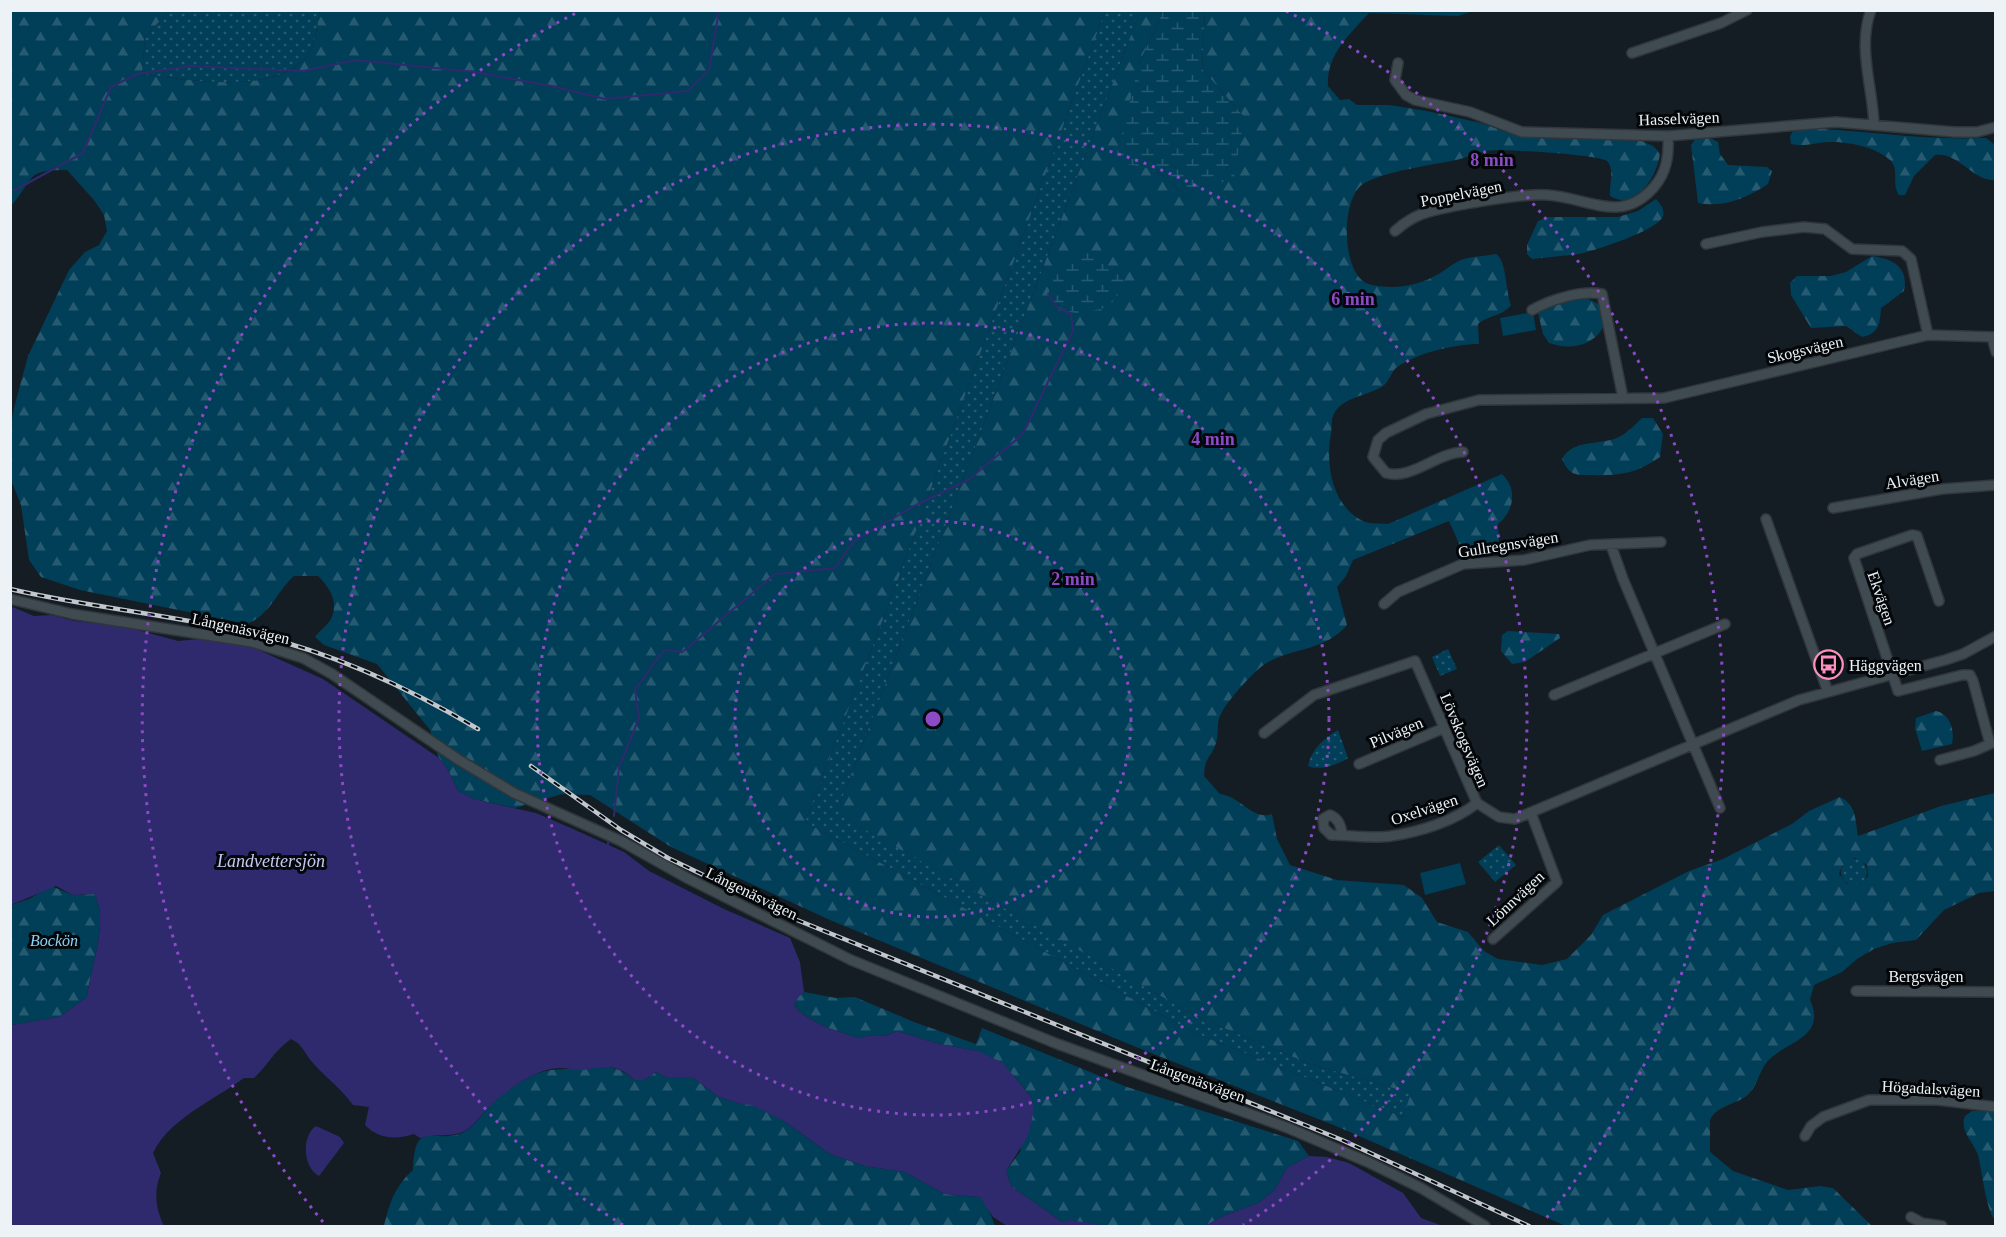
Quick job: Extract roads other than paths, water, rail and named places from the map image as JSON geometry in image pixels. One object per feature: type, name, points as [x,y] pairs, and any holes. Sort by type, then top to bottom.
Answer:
[{"type":"street","points":[[1632,53],[1721,24],[1747,10]]},
{"type":"street","points":[[1870,10],[1866,30],[1867,65],[1874,125]]},
{"type":"street","name":"Hasselvägen","points":[[1398,63],[1394,75],[1406,95],[1429,105],[1470,112],[1522,132],[1668,136],[1836,122],[1955,132],[1977,132],[1995,127]]},
{"type":"street","name":"Poppelvägen","points":[[1395,231],[1403,224],[1423,214],[1545,195],[1568,197],[1609,207],[1630,206],[1649,192],[1664,173],[1668,136]]},
{"type":"street","points":[[1706,244],[1784,228],[1804,227],[1825,229],[1852,249],[1902,251],[1911,259],[1929,335]]},
{"type":"street","points":[[1532,310],[1550,301],[1589,293],[1602,294],[1623,398]]},
{"type":"street","name":"Skogsvägen","points":[[1463,452],[1450,453],[1400,475],[1386,473],[1373,457],[1378,441],[1386,433],[1426,414],[1464,404],[1542,398],[1675,396],[1929,335],[1994,337]]},
{"type":"street","points":[[1994,337],[1995,352]]},
{"type":"street","name":"Alvägen","points":[[1833,508],[1942,489],[1995,485]]},
{"type":"street","points":[[1766,519],[1828,692]]},
{"type":"street","name":"Ekvägen","points":[[1892,676],[1854,561],[1856,556],[1912,535],[1917,536],[1939,601]]},
{"type":"street","name":"Gullregnsvägen","points":[[1384,604],[1398,592],[1463,564],[1524,560],[1590,545],[1661,542]]},
{"type":"street","points":[[1611,544],[1691,743],[1720,808]]},
{"type":"street","name":"Långenäsvägen","points":[[10,599],[72,614],[252,642],[303,658],[332,674],[459,760],[514,793],[621,842],[696,883],[851,960],[1100,1060],[1320,1141],[1396,1174],[1485,1227]]},
{"type":"street","points":[[1554,695],[1725,624]]},
{"type":"street","name":"Lövskogsvägen","points":[[1264,733],[1314,695],[1415,661],[1477,803],[1488,812],[1505,819],[1515,819],[1691,743],[1799,700],[1892,676],[1963,654],[1995,636]]},
{"type":"street","points":[[1892,676],[1898,691],[1970,675],[1990,744],[1940,760]]},
{"type":"street","name":"Pilvägen","points":[[1359,764],[1444,728]]},
{"type":"street","name":"Oxelvägen","points":[[1342,834],[1358,837],[1392,836],[1465,813],[1477,803]]},
{"type":"street","name":"Lönnvägen","points":[[1493,939],[1557,882],[1531,813]]},
{"type":"street","name":"Bergsvägen","points":[[1856,991],[1995,992]]},
{"type":"street","name":"Högadalsvägen","points":[[1805,1136],[1811,1126],[1823,1117],[1869,1100],[1938,1100],[1995,1107]]},
{"type":"street","points":[[1911,1217],[1922,1223],[1942,1227]]},
{"type":"water","name":"Landvettersjön","points":[[10,606],[34,616],[51,615],[74,621],[123,626],[178,641],[199,639],[252,647],[323,679],[439,758],[447,768],[458,791],[474,799],[536,813],[573,829],[624,852],[649,871],[724,909],[790,938],[800,962],[804,992],[798,997],[794,1006],[802,1014],[825,1027],[858,1038],[874,1035],[885,1036],[897,1031],[939,1044],[978,1051],[1003,1063],[1031,1097],[1034,1109],[1028,1136],[1006,1171],[1011,1186],[1062,1222],[1071,1220],[1105,1226],[1007,1226],[993,1217],[980,1197],[945,1194],[905,1172],[865,1166],[830,1154],[784,1121],[752,1105],[719,1097],[692,1077],[666,1077],[656,1072],[644,1080],[634,1080],[622,1071],[610,1068],[580,1070],[560,1068],[542,1071],[509,1090],[465,1131],[420,1138],[414,1134],[401,1137],[381,1136],[365,1125],[369,1107],[353,1105],[291,1039],[279,1049],[254,1078],[244,1078],[193,1111],[160,1141],[153,1153],[161,1173],[156,1200],[164,1226],[11,1226],[11,1025],[59,1017],[87,997],[98,945],[100,917],[94,894],[73,895],[56,886],[11,905]]},
{"type":"water","points":[[316,1126],[340,1137],[344,1143],[319,1176],[310,1166],[306,1152],[308,1137]]},
{"type":"water","points":[[1309,1156],[1327,1157],[1349,1163],[1403,1193],[1421,1218],[1443,1226],[1205,1226],[1223,1216],[1258,1203],[1274,1191],[1287,1168]]},
{"type":"waterway","points":[[15,190],[83,153],[111,87],[137,74],[191,66],[303,71],[356,60],[475,72],[605,99],[688,91],[709,70],[719,10]]},
{"type":"waterway","points":[[614,816],[619,767],[639,718],[635,690],[664,650],[682,652],[775,574],[835,568],[854,541],[916,505],[968,480],[1022,435],[1073,331],[1071,314],[1058,308],[1048,294]]},
{"type":"railway","points":[[10,589],[196,622],[286,643],[343,662],[399,686],[478,729]]},
{"type":"railway","points":[[531,766],[621,830],[668,858],[797,920],[1342,1140],[1529,1226]]},
{"type":"place","name":"Häggvägen","points":[[1828,665]]},
{"type":"park label","name":"Bockön","points":[[54,940]]}]
